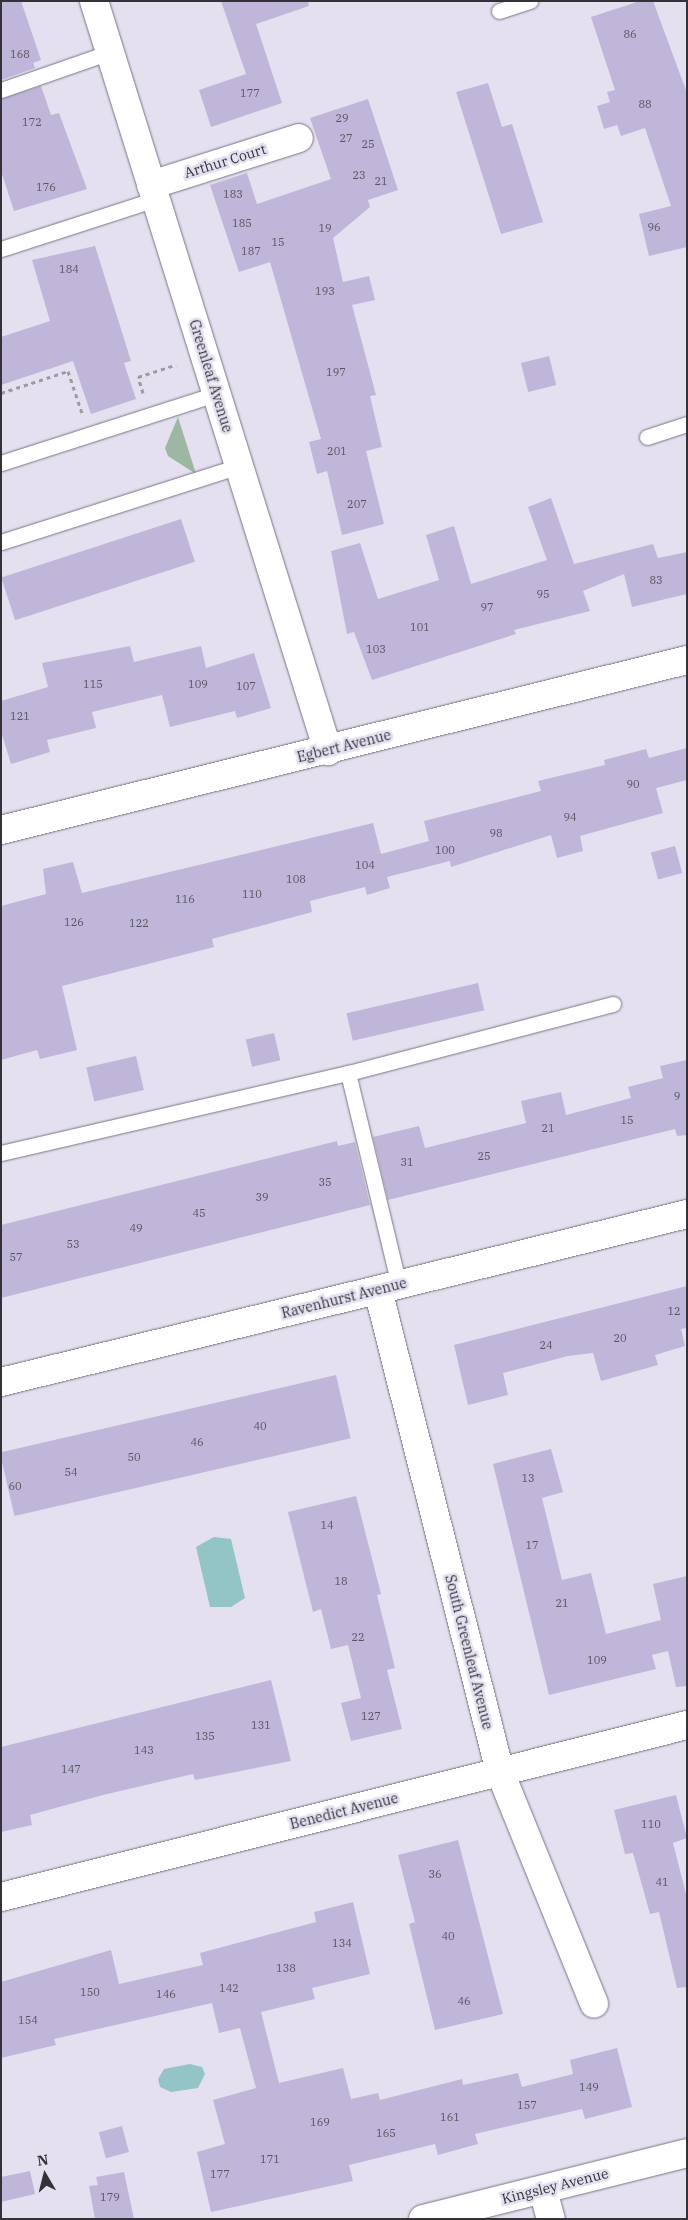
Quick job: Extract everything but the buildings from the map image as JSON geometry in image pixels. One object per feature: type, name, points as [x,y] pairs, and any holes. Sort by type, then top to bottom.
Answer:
[{"type":"street","name":"Greenleaf Avenue","points":[[94,1],[328,751]]},
{"type":"street","name":"Arthur Court","points":[[154,192],[299,138]]},
{"type":"street","name":"Egbert Avenue","points":[[1,830],[328,751],[687,660]]},
{"type":"street","name":"Ravenhurst Avenue","points":[[1,1382],[687,1214]]},
{"type":"street","name":"South Greenleaf Avenue","points":[[388,1287],[500,1772],[594,2004]]},
{"type":"street","name":"Benedict Avenue","points":[[1,1897],[687,1725]]},
{"type":"street","name":"Kingsley Avenue","points":[[423,2219],[687,2153]]},
{"type":"street","points":[[543,2190],[551,2219]]},
{"type":"lane","points":[[498,12],[530,1]]},
{"type":"lane","points":[[1,90],[110,52]]},
{"type":"lane","points":[[1,249],[154,192]]},
{"type":"lane","points":[[1,463],[216,394]]},
{"type":"lane","points":[[647,437],[687,424]]},
{"type":"lane","points":[[1,542],[239,466]]},
{"type":"lane","points":[[1,1154],[348,1073],[613,1004]]},
{"type":"lane","points":[[348,1073],[388,1287]]},
{"type":"path","points":[[146,402],[138,377],[176,365]]},
{"type":"path","points":[[1,393],[68,371],[85,421]]},
{"type":"shaded area","points":[[178,417],[196,474],[168,456],[165,448]]},
{"type":"shaded area","points":[[214,1537],[231,1539],[245,1598],[231,1607],[210,1607],[196,1547]]},
{"type":"shaded area","points":[[190,2064],[202,2067],[205,2074],[198,2088],[171,2092],[160,2087],[158,2079],[164,2069]]}]
